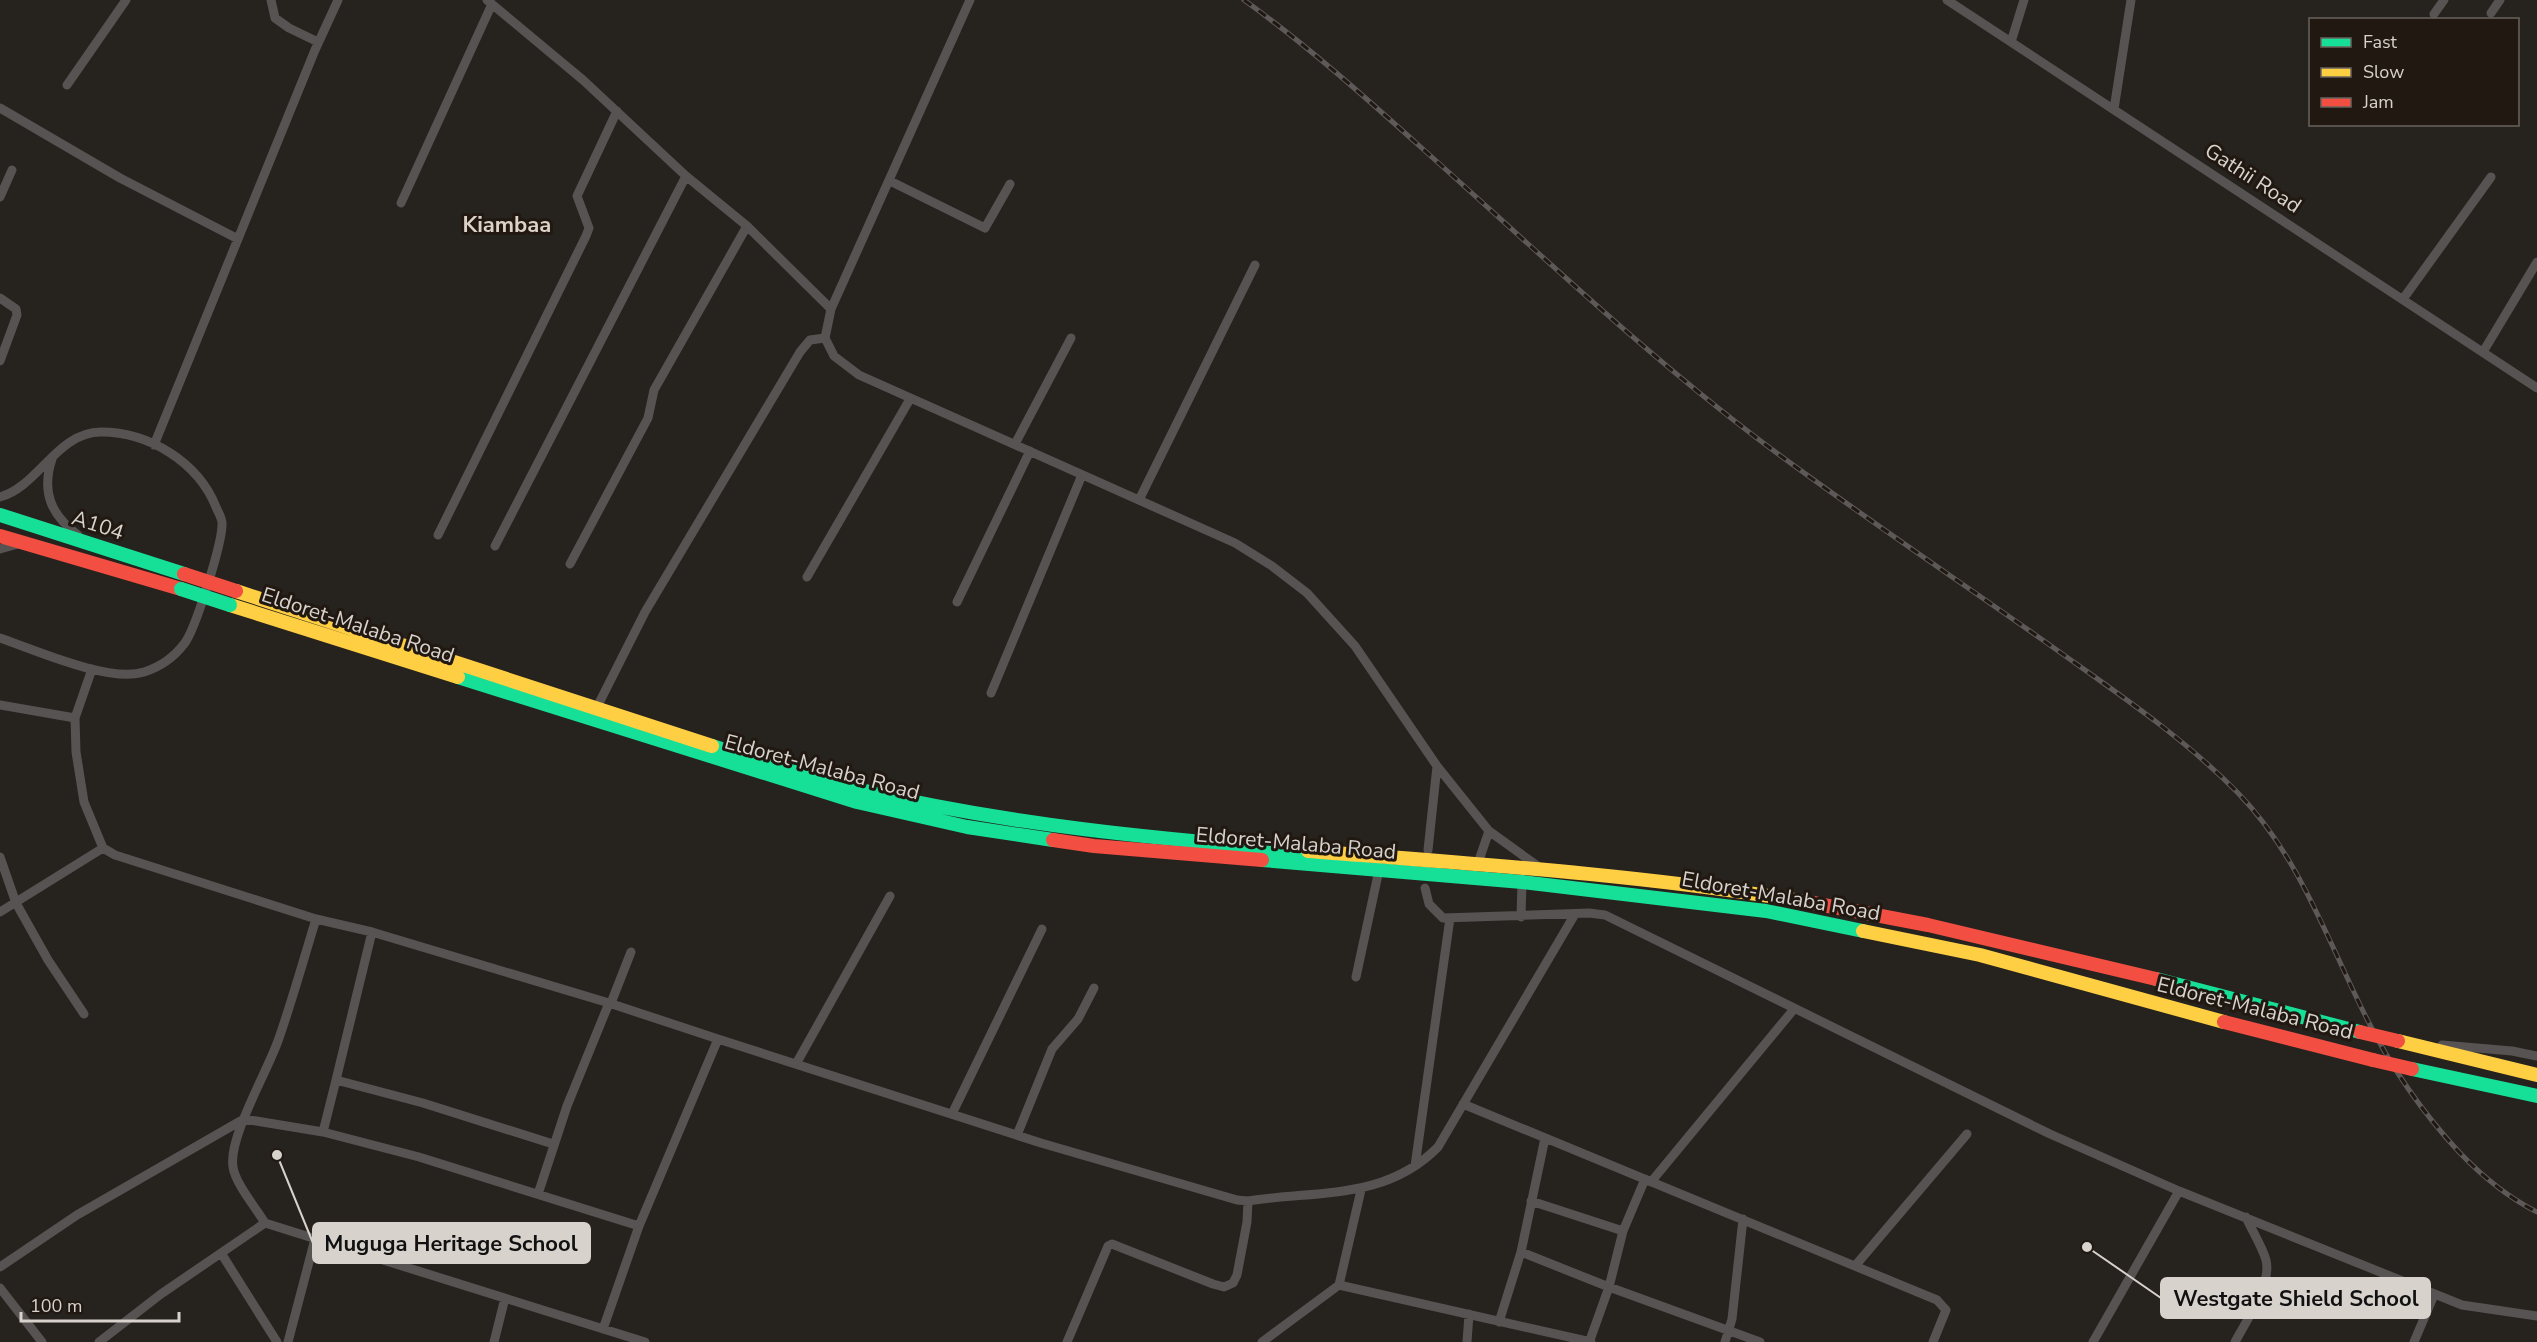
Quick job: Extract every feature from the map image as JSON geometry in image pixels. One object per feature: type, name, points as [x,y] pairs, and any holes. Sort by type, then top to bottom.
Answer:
[{"type":"highway","name":"A104","points":[[0,515],[236,591]]},
{"type":"highway","name":"Eldoret-Malaba Road","points":[[0,536],[181,589],[515,697],[857,802],[967,827],[1094,846],[1522,882],[1677,899],[1837,924],[1980,955],[2137,1000],[2373,1060],[2537,1096]]},
{"type":"highway","name":"Eldoret-Malaba Road","points":[[236,591],[596,709],[829,782],[956,809],[1104,833],[1227,846],[1478,863],[1667,881],[1838,907],[1986,938],[2166,981],[2398,1041]]},
{"type":"highway","points":[[2398,1041],[2537,1075]]},
{"type":"street","points":[[67,85],[126,0]]},
{"type":"street","points":[[271,0],[274,18],[318,42]]},
{"type":"street","points":[[154,445],[318,42],[338,0]]},
{"type":"street","points":[[970,0],[831,309],[825,338],[834,356],[844,366],[910,399],[1235,543],[1307,593],[1355,646],[1437,766],[1489,831],[1543,870]]},
{"type":"street","name":"Gathii Road","points":[[1947,0],[2537,388]]},
{"type":"street","points":[[2011,42],[2024,0]]},
{"type":"street","points":[[2114,109],[2131,0]]},
{"type":"street","points":[[2434,14],[2444,0]]},
{"type":"street","points":[[2491,13],[2500,0]]},
{"type":"street","points":[[401,203],[489,2],[583,80],[686,176],[747,226],[831,309]]},
{"type":"street","points":[[0,108],[120,178],[238,239]]},
{"type":"street","points":[[438,535],[586,237],[589,228],[577,196],[617,111]]},
{"type":"street","points":[[0,196],[12,170]]},
{"type":"street","points":[[495,546],[686,176]]},
{"type":"street","points":[[2403,299],[2491,177]]},
{"type":"street","points":[[890,181],[985,228],[1010,184]]},
{"type":"street","points":[[570,564],[648,418],[654,390],[747,226]]},
{"type":"street","points":[[2483,352],[2537,262]]},
{"type":"street","points":[[1139,500],[1255,265]]},
{"type":"street","points":[[0,298],[16,309],[17,315],[0,361]]},
{"type":"street","points":[[596,709],[645,612],[800,352],[810,340],[825,338]]},
{"type":"street","points":[[1015,444],[1071,338]]},
{"type":"street","points":[[807,577],[910,399]]},
{"type":"street","points":[[0,497],[22,486],[53,457],[79,438],[99,432],[132,437],[154,445],[179,459],[200,478],[210,491],[223,522],[212,574],[186,643],[166,662],[140,673],[120,674],[92,669],[0,638]]},
{"type":"street","points":[[957,602],[1030,451]]},
{"type":"street","points":[[53,457],[47,479],[47,490],[53,510],[62,522],[89,544]]},
{"type":"street","points":[[991,693],[1082,475]]},
{"type":"street","points":[[0,549],[23,542]]},
{"type":"street","points":[[92,669],[75,718],[76,752],[84,802],[103,848],[115,855],[316,919],[372,932],[610,1003],[1017,1135],[1225,1197],[1248,1201],[1361,1190],[1396,1177],[1423,1162],[1438,1147],[1575,914]]},
{"type":"street","points":[[0,705],[75,718]]},
{"type":"street","points":[[1428,850],[1437,766]]},
{"type":"street","points":[[1478,863],[1489,831]]},
{"type":"street","points":[[0,912],[103,848]]},
{"type":"street","points":[[0,857],[15,903],[48,960],[84,1014]]},
{"type":"street","points":[[1356,977],[1379,870]]},
{"type":"street","points":[[1521,917],[1522,882]]},
{"type":"street","points":[[1425,888],[1429,904],[1443,918],[1605,915],[2050,1134],[2179,1191],[2462,1305],[2537,1316]]},
{"type":"street","points":[[796,1064],[890,896]]},
{"type":"street","points":[[1416,1166],[1450,918]]},
{"type":"street","points":[[316,919],[279,1040],[244,1119],[232,1165],[235,1175],[265,1223],[645,1342]]},
{"type":"street","points":[[951,1114],[1042,929]]},
{"type":"street","points":[[323,1132],[372,932]]},
{"type":"street","points":[[538,1194],[553,1144],[631,952]]},
{"type":"street","points":[[1017,1135],[1052,1049],[1078,1019],[1094,988]]},
{"type":"street","points":[[1339,1285],[1590,1341],[1609,1287],[1623,1231],[1648,1180],[1794,1009]]},
{"type":"street","points":[[603,1329],[639,1227],[718,1039]]},
{"type":"street","points":[[2398,1041],[2512,1051],[2537,1056]]},
{"type":"street","points":[[336,1080],[423,1103],[553,1144]]},
{"type":"street","points":[[1463,1104],[1937,1300],[1946,1310],[1933,1342]]},
{"type":"street","points":[[0,1267],[77,1215],[244,1119],[323,1132],[419,1157],[639,1227]]},
{"type":"street","points":[[1854,1266],[1967,1134]]},
{"type":"street","points":[[1499,1322],[1521,1252],[1545,1138]]},
{"type":"street","points":[[1262,1342],[1339,1285],[1361,1190]]},
{"type":"street","points":[[2093,1342],[2179,1191]]},
{"type":"street","points":[[1070,1341],[1108,1246],[1112,1244],[1213,1284],[1224,1287],[1233,1283],[1237,1275],[1247,1222],[1248,1201]]},
{"type":"street","points":[[1532,1201],[1623,1231]]},
{"type":"street","points":[[2235,1342],[2264,1286],[2266,1275],[2266,1261],[2246,1217]]},
{"type":"street","points":[[1725,1342],[1729,1332],[1740,1258],[1743,1220]]},
{"type":"street","points":[[99,1342],[161,1294],[265,1223]]},
{"type":"street","points":[[288,1342],[315,1239]]},
{"type":"street","points":[[1521,1252],[1760,1342]]},
{"type":"street","points":[[221,1253],[277,1342]]},
{"type":"street","points":[[0,1288],[42,1342]]},
{"type":"street","points":[[2414,1342],[2434,1295]]},
{"type":"street","points":[[494,1342],[505,1298]]},
{"type":"street","points":[[1467,1342],[1470,1314]]},
{"type":"railway","points":[[1244,0],[1314,54],[1592,301],[1721,411],[1837,497],[2125,699],[2172,734],[2217,773],[2260,818],[2279,844],[2311,900],[2376,1037],[2420,1105],[2445,1137],[2476,1169],[2495,1185],[2537,1212]]},
{"type":"traffic: fast","points":[[0,515],[184,574]]},
{"type":"traffic: fast","points":[[181,589],[230,605]]},
{"type":"traffic: fast","points":[[458,677],[857,802],[967,827],[1053,840]]},
{"type":"traffic: fast","points":[[712,746],[842,785],[972,813],[1139,836],[1308,851]]},
{"type":"traffic: fast","points":[[1262,860],[1522,882],[1766,911],[1863,931]]},
{"type":"traffic: fast","points":[[2156,979],[2360,1032]]},
{"type":"traffic: fast","points":[[2412,1069],[2537,1096]]},
{"type":"traffic: slow","points":[[236,591],[712,746]]},
{"type":"traffic: slow","points":[[230,605],[458,677]]},
{"type":"traffic: slow","points":[[1308,851],[1624,878],[1813,903]]},
{"type":"traffic: slow","points":[[1863,931],[1980,955],[2224,1022]]},
{"type":"traffic: slow","points":[[2398,1041],[2537,1075]]},
{"type":"traffic: jam","points":[[0,536],[181,589]]},
{"type":"traffic: jam","points":[[184,574],[236,591]]},
{"type":"traffic: jam","points":[[1053,840],[1094,846],[1262,860]]},
{"type":"traffic: jam","points":[[1813,903],[1928,925],[2156,979]]},
{"type":"traffic: jam","points":[[2224,1022],[2373,1060]]},
{"type":"traffic: jam","points":[[2360,1032],[2398,1041]]},
{"type":"traffic: jam","points":[[2373,1060],[2412,1069]]},
{"type":"place","name":"Muguga Heritage School","points":[[277,1155]]},
{"type":"place","name":"Westgate Shield School","points":[[2087,1247]]},
{"type":"district","name":"Kiambaa","points":[[507,224]]}]
